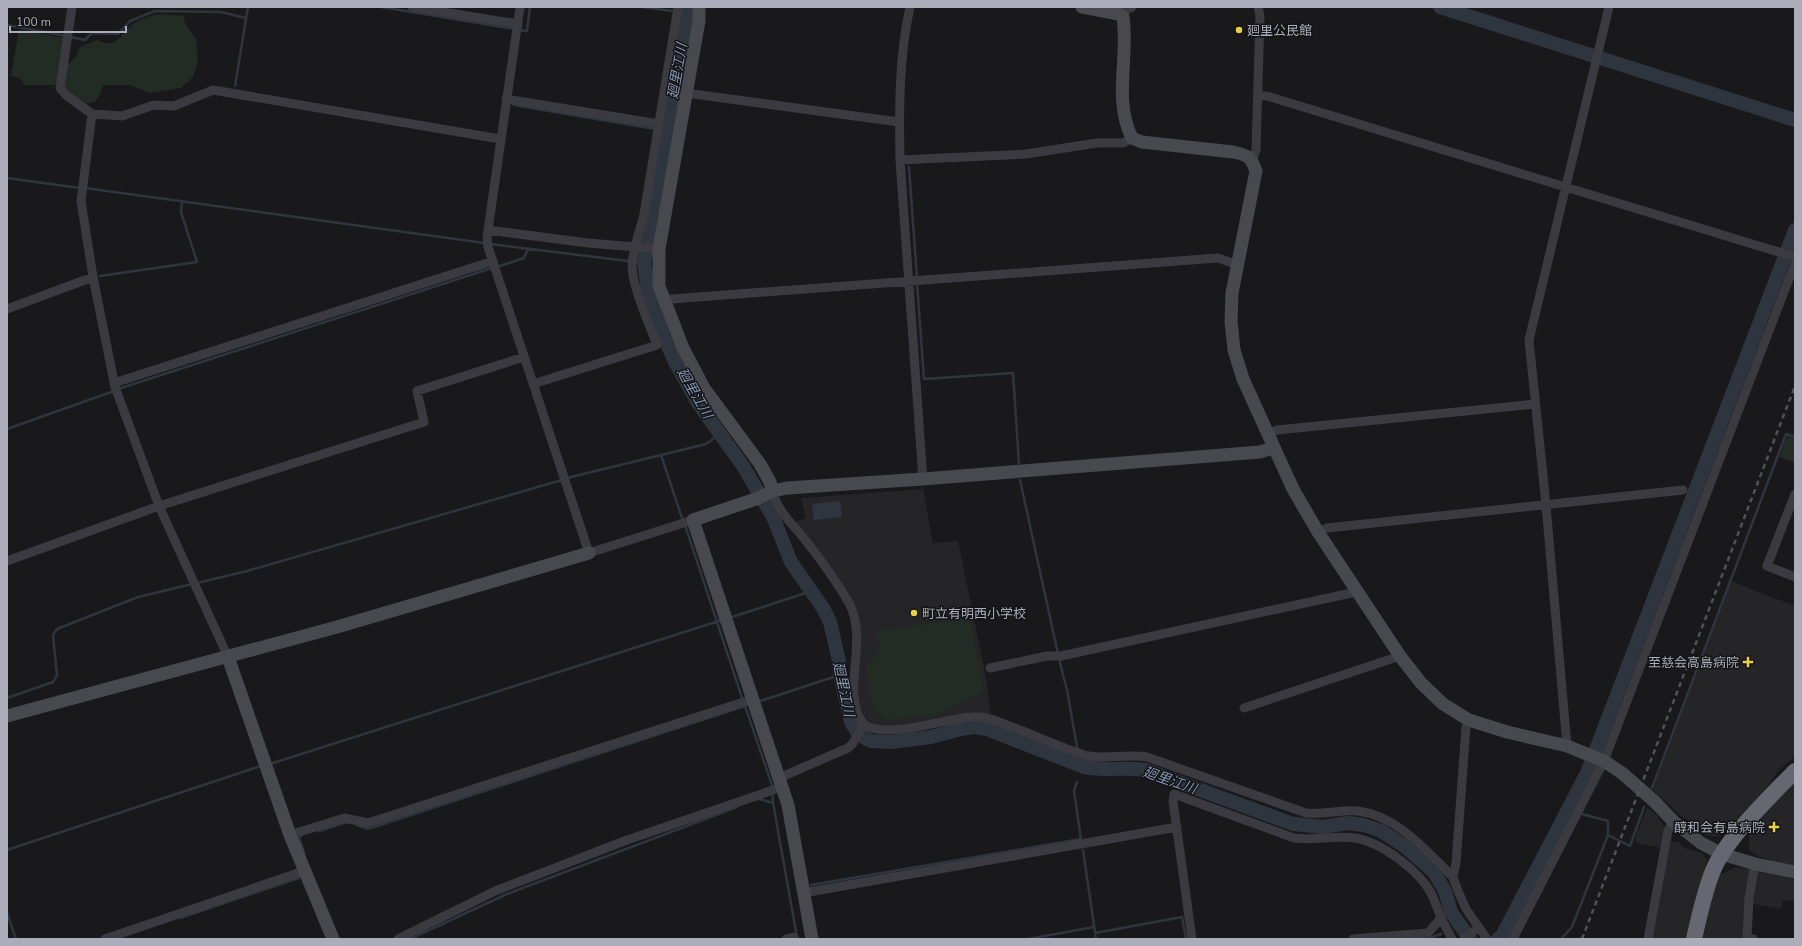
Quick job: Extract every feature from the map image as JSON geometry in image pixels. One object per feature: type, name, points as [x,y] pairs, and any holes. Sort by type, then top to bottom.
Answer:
[{"type":"highway","points":[[1694,939],[1712,872],[1722,854],[1746,823],[1795,771]]},
{"type":"street","points":[[72,7],[60,88],[66,95],[92,114],[122,116],[154,105],[174,106],[213,90],[500,139]]},
{"type":"street","points":[[412,7],[517,28]]},
{"type":"street","points":[[520,7],[487,233],[488,247],[588,552]]},
{"type":"street","points":[[533,384],[657,344],[635,282],[633,262],[644,214],[678,7]]},
{"type":"street","points":[[699,7],[699,20],[656,249],[659,286],[683,348],[704,388],[760,464],[770,482],[771,492],[788,521],[806,540],[850,605],[855,623],[857,641],[854,700],[859,716],[864,724],[870,728],[889,730],[926,726],[957,718],[982,717],[1074,751],[1102,758],[1136,756],[1147,757],[1306,813],[1318,814],[1357,810],[1375,815],[1389,820],[1414,839],[1453,877],[1466,910],[1487,939]]},
{"type":"street","points":[[910,7],[905,30],[899,122],[900,160],[914,281],[924,479]]},
{"type":"street","points":[[1082,7],[1119,14],[1123,18],[1122,108],[1125,125],[1132,138],[1142,142],[1233,152],[1245,155],[1252,160],[1256,171],[1232,293],[1231,321],[1234,350],[1243,379],[1293,490],[1356,592],[1400,656],[1421,683],[1442,704],[1469,720],[1507,732],[1566,746],[1604,760],[1654,801],[1673,821],[1701,843],[1722,854],[1755,864],[1795,872]]},
{"type":"street","points":[[1119,14],[1132,7]]},
{"type":"street","points":[[1252,160],[1256,150],[1260,16],[1258,7]]},
{"type":"street","points":[[1566,746],[1546,505],[1529,340],[1609,7]]},
{"type":"street","points":[[686,93],[899,122]]},
{"type":"street","points":[[1258,96],[1267,96],[1795,257]]},
{"type":"street","points":[[506,99],[658,128]]},
{"type":"street","points":[[92,114],[81,201],[93,277],[116,388],[159,506],[228,657],[290,834],[305,874],[333,939]]},
{"type":"street","points":[[900,160],[1026,154],[1097,143],[1123,143],[1132,138]]},
{"type":"street","points":[[487,233],[656,249]]},
{"type":"street","points":[[664,301],[672,299],[1218,258],[1238,264]]},
{"type":"street","points":[[1513,939],[1604,760],[1795,263]]},
{"type":"street","points":[[116,388],[495,265]]},
{"type":"street","points":[[7,309],[93,277]]},
{"type":"street","points":[[7,561],[159,506],[424,422],[417,391],[524,357]]},
{"type":"street","points":[[1267,434],[1277,430],[1535,404]]},
{"type":"street","points":[[7,716],[228,657],[588,552],[687,522],[756,499],[771,492],[787,488],[924,479],[1260,452],[1273,448]]},
{"type":"street","points":[[1318,532],[1327,528],[1683,490]]},
{"type":"street","points":[[1795,494],[1767,566],[1795,576]]},
{"type":"street","points":[[687,522],[726,619],[776,787],[788,805],[812,939]]},
{"type":"street","points":[[990,668],[1047,656],[1058,656],[1356,592]]},
{"type":"street","points":[[1244,708],[1400,656]]},
{"type":"street","points":[[290,834],[344,818],[368,823],[750,702]]},
{"type":"street","points":[[1453,877],[1456,863],[1466,727],[1469,720]]},
{"type":"street","points":[[398,939],[495,891],[627,840],[776,787],[848,748],[853,743],[864,724]]},
{"type":"street","points":[[1192,939],[1173,801],[1174,794],[1294,838],[1309,840],[1354,838],[1369,841],[1389,852],[1419,878],[1431,894],[1452,939]]},
{"type":"street","points":[[1648,939],[1668,831],[1673,821]]},
{"type":"street","points":[[803,893],[1177,827]]},
{"type":"street","points":[[1749,939],[1749,898],[1755,864]]},
{"type":"street","points":[[106,939],[305,874]]},
{"type":"street","points":[[1353,939],[1428,933],[1441,918]]},
{"type":"street","points":[[1464,939],[1478,928]]},
{"type":"shaded area","points":[[156,14],[184,16],[185,23],[196,39],[198,61],[193,77],[181,88],[149,93],[130,85],[103,85],[100,95],[94,102],[84,104],[69,94],[64,85],[67,65],[76,57],[80,47],[97,40],[104,43],[114,42],[118,40],[133,24]]},
{"type":"shaded area","points":[[19,30],[64,38],[56,85],[24,85],[20,78],[11,76]]},
{"type":"shaded area","points":[[1787,436],[1795,439],[1795,463],[1779,457]]},
{"type":"shaded area","name":"町立有明西小学校","points":[[923,489],[933,543],[958,541],[985,672],[991,715],[972,712],[926,724],[889,728],[875,726],[863,715],[858,700],[858,622],[794,522],[806,518],[801,498]]},
{"type":"shaded area","points":[[840,501],[842,517],[814,520],[812,504]]},
{"type":"shaded area","name":"至慈会高島病院","points":[[1731,581],[1795,606],[1795,756],[1777,772],[1767,788],[1722,834],[1715,837],[1709,836],[1678,813],[1653,790]]},
{"type":"shaded area","points":[[970,618],[983,692],[937,715],[886,720],[873,711],[866,667],[879,649],[877,631]]},
{"type":"shaded area","name":"醇和会有島病院","points":[[1795,783],[1795,866],[1759,857],[1749,850],[1749,835],[1758,819],[1783,792]]},
{"type":"shaded area","points":[[1647,808],[1657,815],[1665,828],[1669,841],[1679,842],[1684,848],[1702,853],[1707,860],[1688,939],[1645,939],[1661,848],[1636,843],[1636,836]]},
{"type":"shaded area","points":[[1736,867],[1795,879],[1795,902],[1783,900],[1781,909],[1748,903],[1743,939],[1700,939],[1719,875]]},
{"type":"waterway","points":[[235,86],[248,7]]},
{"type":"waterway","points":[[381,7],[515,29]]},
{"type":"waterway","points":[[519,30],[527,31],[530,7]]},
{"type":"waterway","points":[[642,7],[672,11]]},
{"type":"waterway","name":"廻里江川","points":[[688,7],[668,131],[644,263],[648,290],[664,337],[675,362],[698,403],[743,466],[773,517],[791,562],[823,608],[830,622],[851,722],[859,735],[871,741],[891,742],[931,737],[974,727],[987,729],[1084,767],[1100,769],[1146,770],[1293,824],[1323,827],[1348,823],[1364,825],[1381,831],[1403,845],[1434,872],[1445,891],[1451,912],[1470,939]]},
{"type":"waterway","points":[[1440,7],[1795,120]]},
{"type":"waterway","points":[[70,37],[85,40],[92,33],[118,34],[130,21],[155,11],[221,12],[246,18]]},
{"type":"waterway","name":"廻里江川","points":[[683,13],[688,13]]},
{"type":"waterway","points":[[7,25],[66,36]]},
{"type":"waterway","points":[[514,105],[655,129]]},
{"type":"waterway","points":[[660,130],[668,131]]},
{"type":"waterway","points":[[909,167],[917,278]]},
{"type":"waterway","points":[[7,178],[80,188]]},
{"type":"waterway","points":[[85,188],[506,246],[644,263]]},
{"type":"waterway","points":[[100,276],[197,262],[181,212],[182,202]]},
{"type":"waterway","points":[[1498,939],[1502,936],[1587,773],[1795,230]]},
{"type":"waterway","points":[[497,267],[524,258],[528,249]]},
{"type":"waterway","points":[[118,389],[492,268]]},
{"type":"waterway","points":[[917,283],[924,379],[1013,373],[1019,464]]},
{"type":"waterway","points":[[7,429],[114,391]]},
{"type":"waterway","points":[[567,478],[706,444],[720,434]]},
{"type":"waterway","points":[[1652,788],[1786,434],[1795,437]]},
{"type":"waterway","points":[[661,455],[683,521]]},
{"type":"waterway","points":[[197,583],[247,571],[562,480]]},
{"type":"waterway","points":[[1020,480],[1058,654]]},
{"type":"waterway","points":[[685,525],[743,701]]},
{"type":"waterway","points":[[7,698],[53,682],[57,675],[53,635],[57,629],[138,597],[192,584]]},
{"type":"waterway","points":[[729,618],[812,591]]},
{"type":"waterway","points":[[270,764],[722,620]]},
{"type":"waterway","points":[[1059,659],[1067,690],[1077,747],[1076,750]]},
{"type":"waterway","points":[[757,702],[840,675]]},
{"type":"waterway","points":[[357,825],[368,829],[745,706],[772,785],[773,803],[797,937]]},
{"type":"waterway","name":"廻里江川","points":[[1072,763],[1075,755]]},
{"type":"waterway","points":[[7,850],[261,766]]},
{"type":"waterway","name":"廻里江川","points":[[1082,772],[1084,767]]},
{"type":"waterway","points":[[1077,782],[1074,791],[1081,839]]},
{"type":"waterway","points":[[759,799],[773,803]]},
{"type":"waterway","points":[[410,939],[507,894],[737,807]]},
{"type":"waterway","points":[[1608,835],[1630,846],[1644,807]]},
{"type":"waterway","points":[[1561,939],[1572,927],[1608,835],[1608,821],[1582,814],[1569,808]]},
{"type":"waterway","points":[[319,831],[347,822]]},
{"type":"waterway","points":[[301,836],[299,836],[304,853]]},
{"type":"waterway","points":[[811,885],[1081,839]]},
{"type":"waterway","points":[[1083,850],[1096,939]]},
{"type":"waterway","points":[[180,918],[302,877]]},
{"type":"waterway","points":[[7,913],[16,939]]},
{"type":"waterway","points":[[1095,933],[1182,917],[1186,939]]},
{"type":"waterway","name":"廻里江川","points":[[1454,928],[1459,923]]},
{"type":"waterway","points":[[1028,939],[1094,927]]},
{"type":"waterway","points":[[1414,939],[1432,937],[1441,934]]},
{"type":"railway","points":[[1582,939],[1795,386]]},
{"type":"place","name":"廻里公民館","points":[[1239,30]]},
{"type":"place","name":"町立有明西小学校","points":[[914,613]]},
{"type":"place","name":"至慈会高島病院","points":[[1748,662]]},
{"type":"place","name":"醇和会有島病院","points":[[1774,827]]}]
